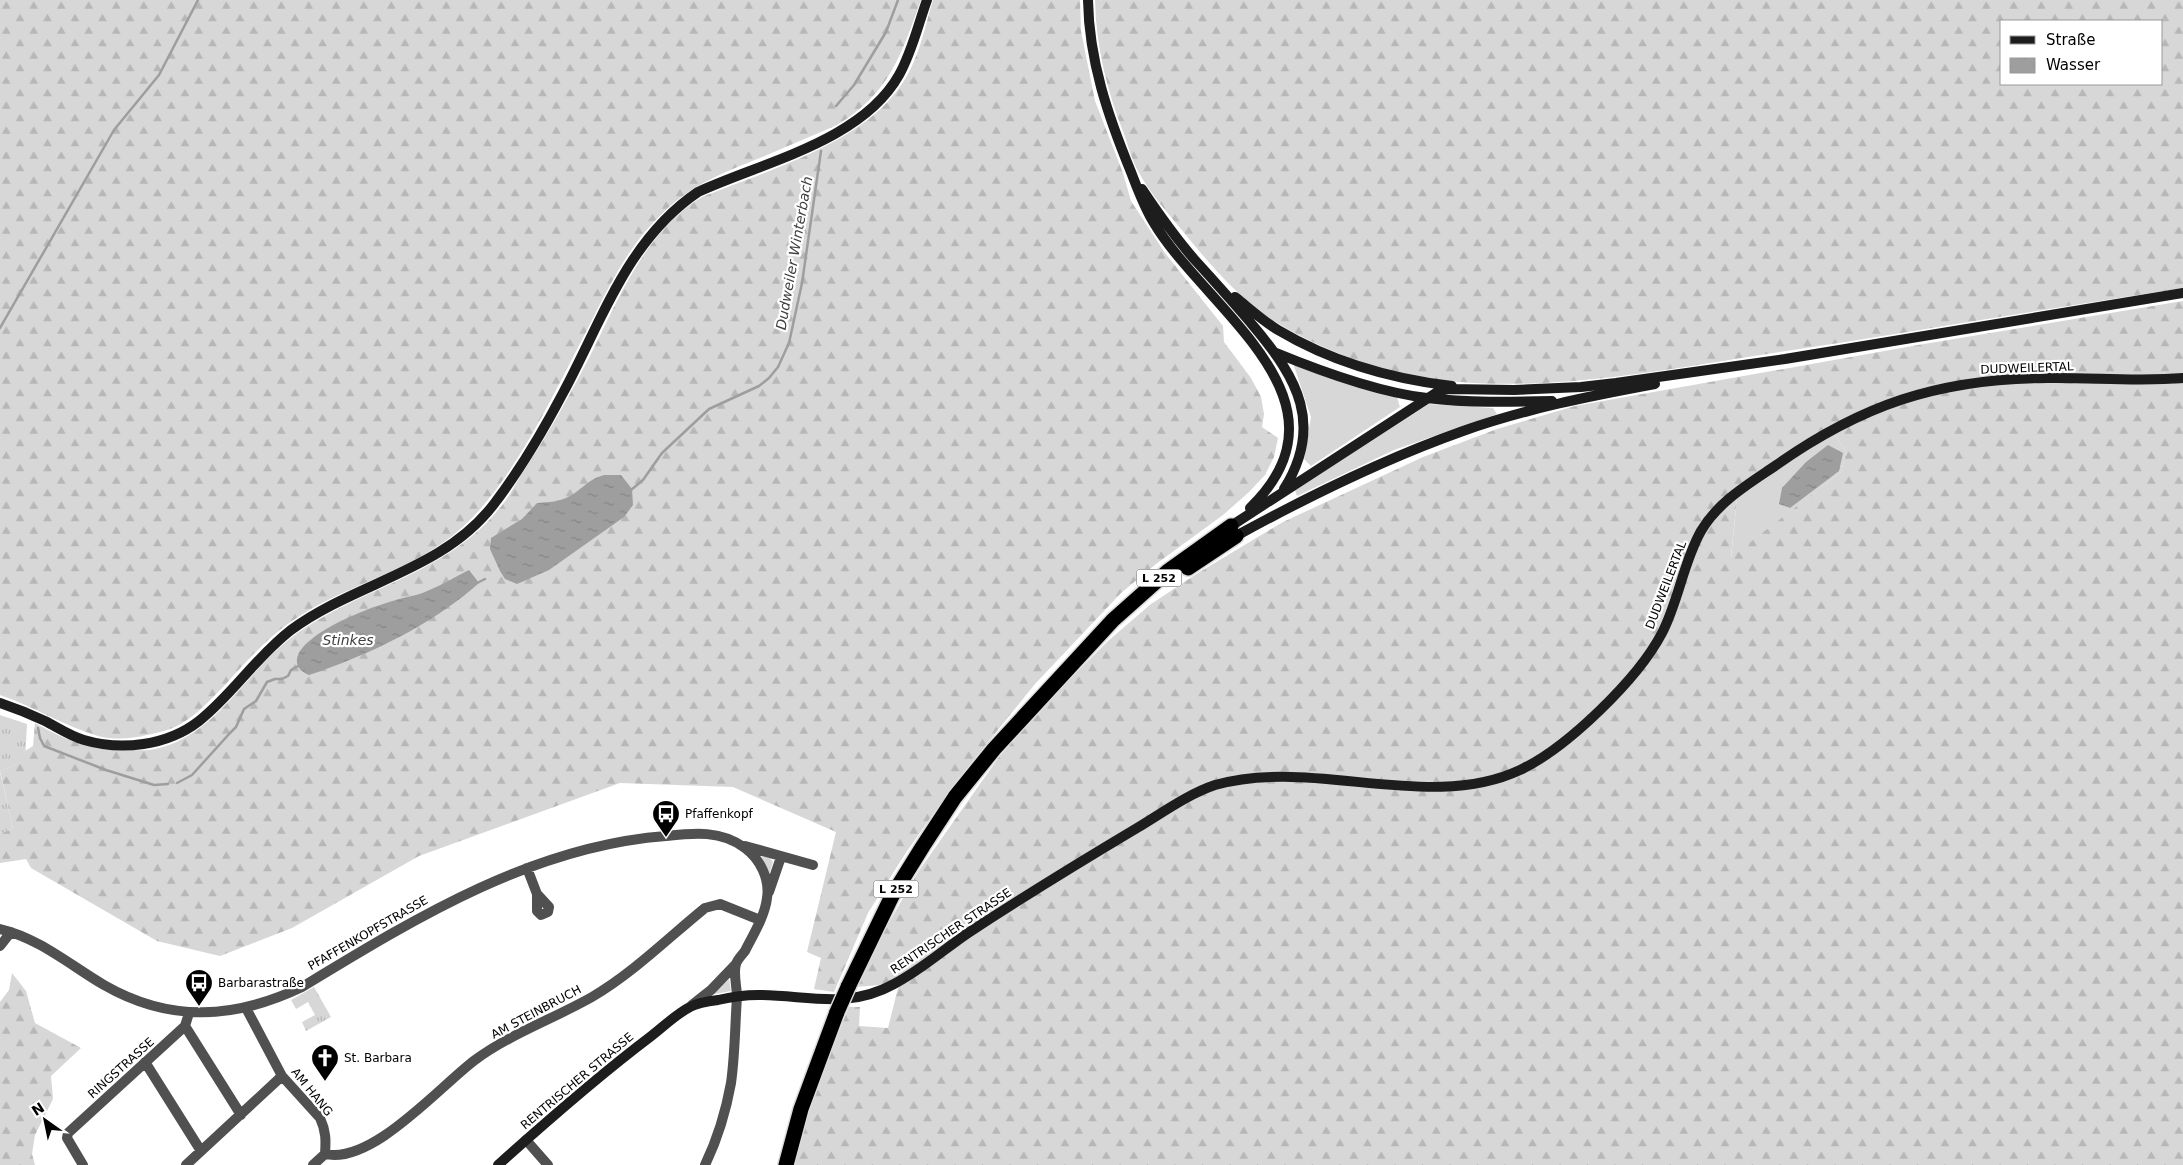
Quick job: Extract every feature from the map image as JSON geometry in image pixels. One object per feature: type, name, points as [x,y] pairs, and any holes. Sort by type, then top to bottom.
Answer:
[{"type":"highway","name":"L 252","points":[[786,1165],[801,1109],[848,987],[892,896],[955,797],[994,749],[1096,639],[1233,531]]},
{"type":"main road","points":[[0,703],[33,716],[80,739],[99,744],[123,746],[170,737],[199,721],[274,644],[307,619],[416,566],[458,540],[494,505],[532,446],[563,393],[623,274],[644,243],[681,204],[698,192],[831,136],[873,108],[899,75],[927,0]]},
{"type":"main road","points":[[1088,0],[1092,44],[1103,101],[1143,204],[1171,246],[1244,332],[1269,366],[1280,387],[1287,407],[1290,429],[1283,461],[1272,483],[1233,531]]},
{"type":"main road","points":[[1132,173],[1175,236],[1275,352],[1289,373],[1298,395],[1304,421],[1303,441],[1291,479],[1282,493],[1258,518],[1233,531]]},
{"type":"main road","points":[[1219,285],[1278,330],[1332,356],[1398,376],[1478,389]]},
{"type":"main road","points":[[1233,531],[1410,451],[1498,420],[1572,400],[1785,359],[2183,293]]},
{"type":"main road","points":[[1244,332],[1275,352],[1342,378],[1381,389],[1426,398],[1511,402],[1572,400]]},
{"type":"main road","points":[[1282,493],[1426,398],[1449,389],[1514,390],[1581,387],[1785,359]]},
{"type":"main road","name":"DUDWEILERTAL","points":[[1298,777],[1458,786],[1484,783],[1523,769],[1546,754],[1593,715],[1645,660],[1661,635],[1674,607],[1687,560],[1700,533],[1720,506],[1799,448],[1859,415],[1914,395],[1973,382],[2042,378],[2183,378]]},
{"type":"main road","name":"RENTRISCHER STRASSE","points":[[498,1165],[636,1048],[690,1007],[716,1000],[755,995],[829,1001],[857,997],[883,990],[897,983],[964,936],[1091,855],[1201,791],[1233,781],[1298,777]]},
{"type":"street","name":"PFAFFENKOPFSTRASSE","points":[[0,929],[44,947],[104,985],[129,998],[188,1013],[246,1008],[284,995],[302,987],[446,903],[527,868],[614,842],[646,837],[714,834],[780,857],[813,865]]},
{"type":"street","name":"PFAFFENKOPFSTRASSE","points":[[739,844],[752,853],[761,866],[766,881],[767,898]]},
{"type":"street","name":"PFAFFENKOPFSTRASSE","points":[[690,1007],[711,990],[735,965],[754,934],[780,857]]},
{"type":"street","points":[[527,868],[537,894]]},
{"type":"street","name":"AM STEINBRUCH","points":[[325,1154],[337,1155],[358,1151],[392,1132],[475,1060],[517,1035],[592,997],[612,984],[705,908],[720,904],[760,920]]},
{"type":"street","points":[[0,946],[11,932]]},
{"type":"street","points":[[705,1165],[726,1107],[731,1082],[737,998],[735,965]]},
{"type":"street","name":"AM HANG","points":[[246,1008],[282,1076],[320,1118],[326,1135],[325,1154]]},
{"type":"street","points":[[188,1013],[185,1026],[241,1115]]},
{"type":"street","name":"RINGSTRASSE","points":[[83,1165],[67,1138],[68,1133],[185,1026]]},
{"type":"street","points":[[145,1062],[201,1151]]},
{"type":"street","points":[[186,1165],[282,1076]]},
{"type":"street","points":[[526,1140],[548,1165]]},
{"type":"street","points":[[313,1165],[325,1154]]},
{"type":"green space","points":[[0,0],[921,0],[900,55],[891,71],[882,86],[870,100],[855,113],[837,125],[709,180],[685,194],[652,224],[630,252],[612,281],[550,402],[521,452],[506,476],[472,518],[431,551],[335,597],[289,623],[263,644],[198,712],[186,721],[159,732],[122,739],[98,736],[85,732],[0,695]]},
{"type":"green space","points":[[933,0],[1080,0],[1081,31],[1095,101],[1123,173],[1131,201],[1165,253],[1223,326],[1224,342],[1251,378],[1261,397],[1264,414],[1262,427],[1278,438],[1274,457],[1265,475],[1223,515],[1156,564],[1121,593],[1035,684],[955,783],[905,854],[868,913],[834,992],[814,989],[821,958],[807,952],[836,832],[733,787],[620,783],[419,856],[292,928],[220,956],[157,941],[31,868],[26,859],[0,863],[0,834],[13,828],[0,771],[24,762],[25,751],[33,746],[35,723],[70,740],[105,749],[149,750],[175,743],[192,734],[208,721],[279,648],[305,628],[333,612],[421,569],[449,553],[475,534],[504,502],[541,445],[593,350],[625,286],[650,245],[683,211],[702,197],[781,166],[836,141],[882,108],[899,88],[911,68],[920,46]]},
{"type":"green space","points":[[1095,0],[2183,0],[2183,288],[1622,376],[1521,384],[1472,383],[1423,378],[1376,367],[1311,341],[1261,312],[1224,279],[1201,254],[1142,179],[1130,153],[1112,102],[1100,52]]},
{"type":"green space","points":[[2183,301],[2183,1165],[795,1165],[811,1104],[849,1007],[860,1007],[859,1026],[888,1028],[901,976],[879,985],[856,987],[884,931],[918,872],[999,757],[1061,688],[1108,641],[1151,604],[1198,573],[1283,522],[1423,457],[1497,429],[1575,406],[1918,345]],"holes":[[[1833,432],[1846,452],[1841,472],[1731,557],[1737,498]]]},
{"type":"green space","points":[[1293,363],[1397,397],[1400,407],[1311,466],[1304,459],[1311,417]]},
{"type":"green space","points":[[1429,404],[1493,408],[1497,414],[1394,450],[1297,496],[1295,490]]},
{"type":"green space","points":[[1833,432],[1846,452],[1841,472],[1731,558],[1737,498]]},
{"type":"green space","points":[[0,715],[27,724],[25,762],[0,771]]},
{"type":"green space","points":[[0,772],[13,828],[0,834]]},
{"type":"green space","points":[[761,855],[770,858],[773,862],[769,875]]},
{"type":"green space","points":[[12,973],[26,991],[35,1023],[81,1048],[51,1076],[53,1099],[35,1135],[32,1154],[35,1165],[0,1165],[0,1002],[9,990]]},
{"type":"green space","points":[[729,979],[731,991],[715,994],[715,992]]},
{"type":"green space","points":[[314,987],[331,1017],[306,1031],[302,1022],[315,1015],[308,1002],[296,1009],[291,1000]]},
{"type":"water","points":[[1828,445],[1843,453],[1839,471],[1790,508],[1779,504],[1782,488],[1806,462]]},
{"type":"water","points":[[604,475],[621,475],[632,489],[633,505],[624,517],[549,570],[517,584],[505,579],[490,549],[491,538],[522,519],[537,503],[566,498],[593,479]]},
{"type":"water","name":"Stinkes","points":[[469,570],[479,583],[461,598],[420,625],[377,648],[332,667],[309,675],[299,668],[297,662],[298,655],[305,645],[329,627],[376,606],[425,592]]},
{"type":"waterway","points":[[0,328],[114,130],[159,75],[198,0]]},
{"type":"waterway","name":"Dudweiler Winterbach","points":[[836,106],[854,85],[886,32],[898,0]]},
{"type":"waterway","name":"Dudweiler Winterbach","points":[[631,490],[643,480],[662,453],[709,409],[759,386],[778,367],[789,343],[802,283],[821,151]]},
{"type":"waterway","name":"Dudweiler Winterbach","points":[[477,583],[485,579]]},
{"type":"waterway","name":"Dudweiler Winterbach","points":[[177,783],[192,775],[236,727],[244,709],[256,701],[267,682],[288,676],[291,670],[300,665]]},
{"type":"waterway","name":"Dudweiler Winterbach","points":[[38,728],[44,746],[106,770],[154,785],[168,784]]},
{"type":"place","name":"Pfaffenkopf","points":[[666,838]]},
{"type":"place","name":"Barbarastraße","points":[[199,1007]]},
{"type":"place","name":"St. Barbara","points":[[325,1082]]}]
